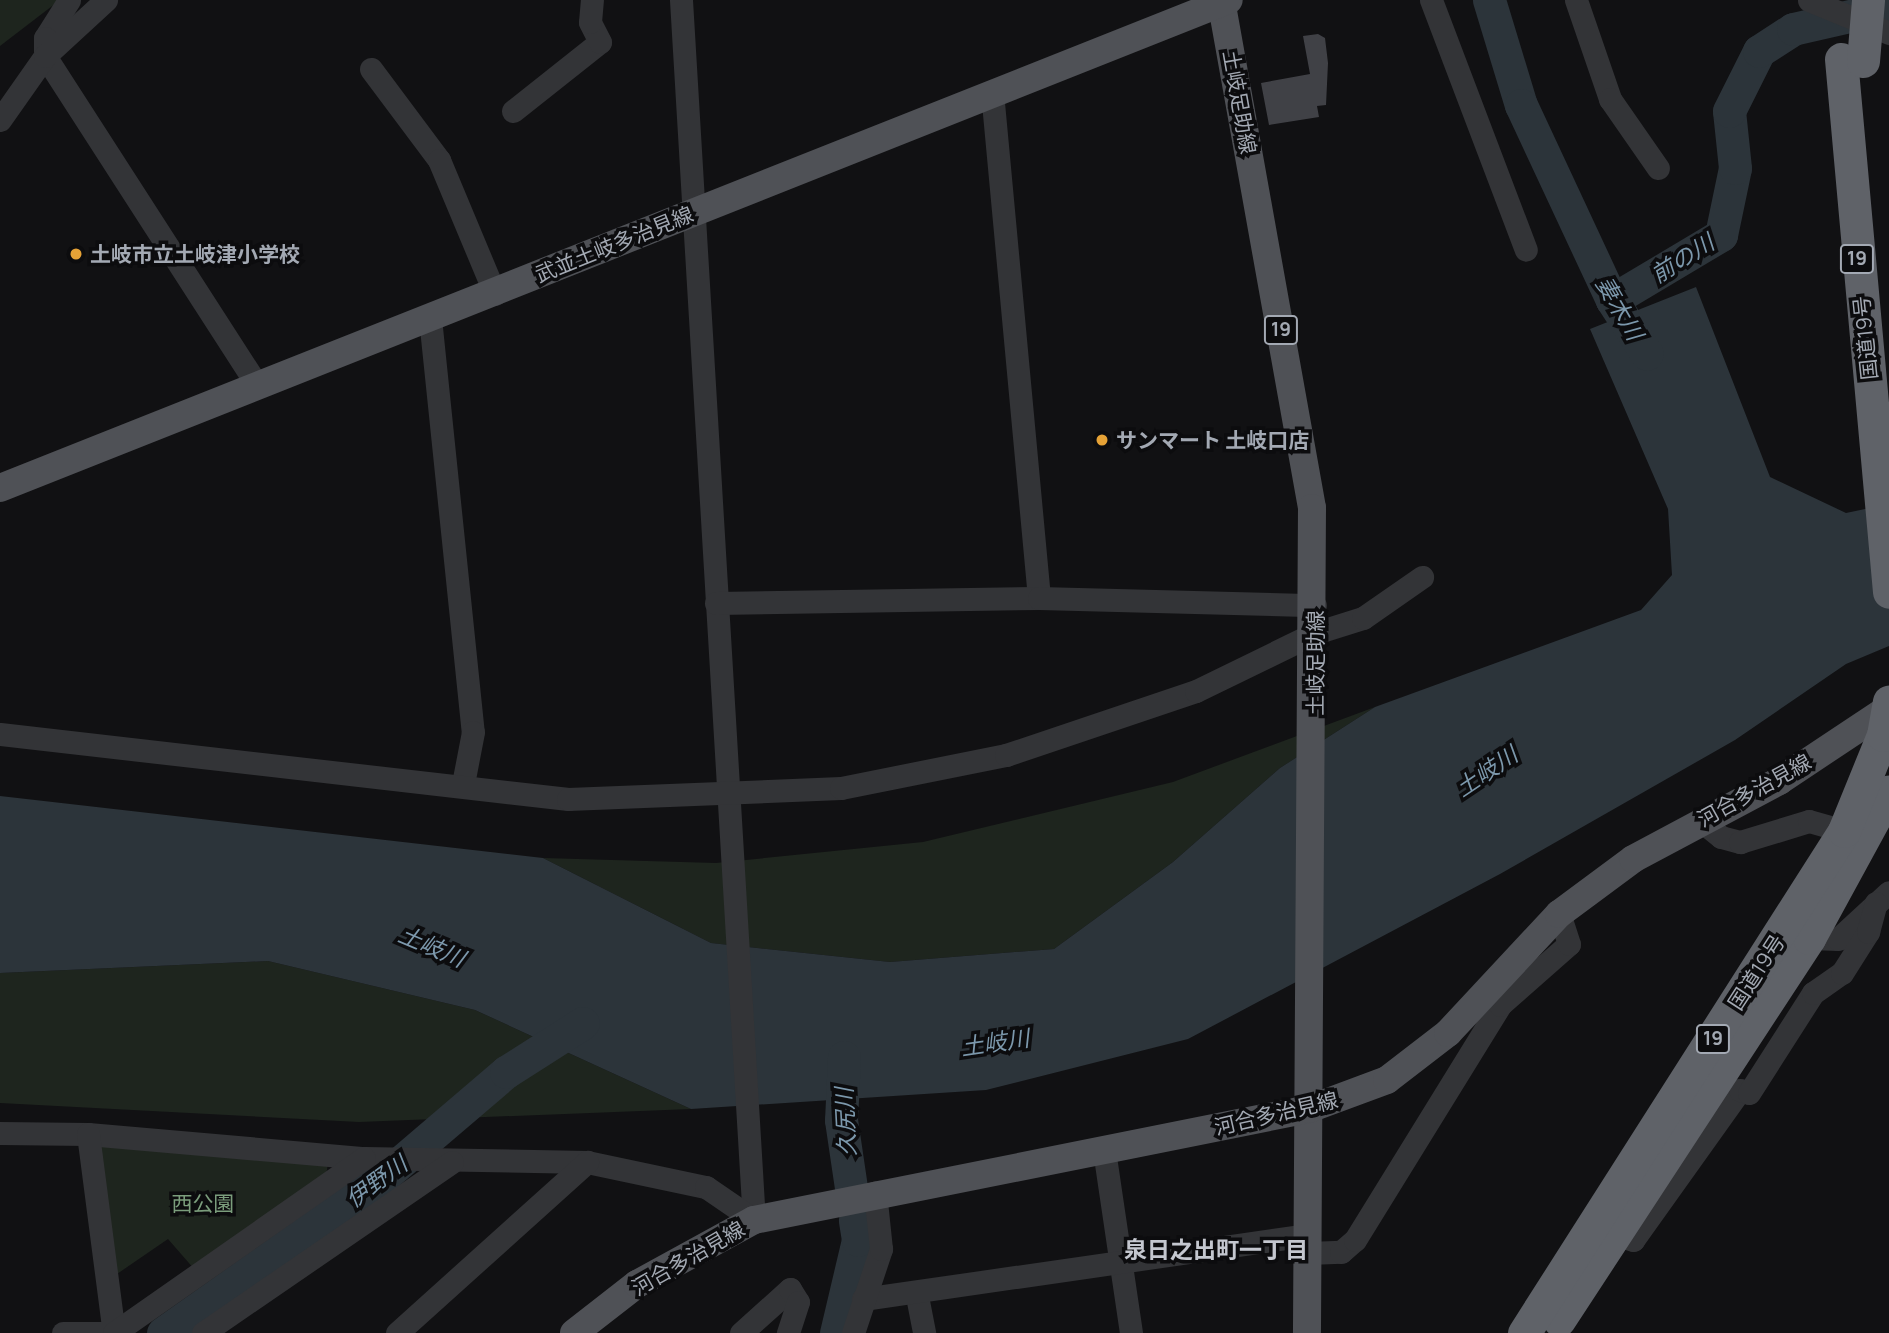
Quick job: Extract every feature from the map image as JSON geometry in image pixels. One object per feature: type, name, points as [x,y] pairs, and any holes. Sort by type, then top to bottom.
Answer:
[{"type":"highway","name":"国道19号","points":[[1854,9],[1852,60],[1889,592]]},
{"type":"highway","name":"国道19号","points":[[1852,60],[1889,352]]},
{"type":"highway","name":"国道19号","points":[[1524,1333],[1844,831],[1886,722],[1889,702]]},
{"type":"highway","name":"国道19号","points":[[1549,1333],[1617,1235],[1809,938],[1889,791]]},
{"type":"main road","name":"武並土岐多治見線","points":[[0,488],[256,384],[495,294],[692,212],[1224,1]]},
{"type":"main road","name":"土岐足助線","points":[[1224,1],[1312,508],[1316,663],[1307,1333]]},
{"type":"main road","name":"河合多治見線","points":[[574,1333],[637,1284],[754,1220],[875,1192],[1309,1109],[1387,1080],[1448,1033],[1559,914],[1700,820],[1779,781],[1886,722]]},
{"type":"street","points":[[69,0],[45,38],[45,55],[256,384]]},
{"type":"street","points":[[0,120],[45,55],[106,0]]},
{"type":"street","points":[[513,111],[600,42],[590,22],[592,0]]},
{"type":"street","points":[[681,0],[754,1220]]},
{"type":"street","points":[[1431,0],[1526,250]]},
{"type":"street","points":[[1576,0],[1610,99],[1658,168]]},
{"type":"street","points":[[1809,0],[1854,9],[1889,33]]},
{"type":"street","points":[[371,69],[439,160],[495,294]]},
{"type":"street","points":[[992,92],[1039,598]]},
{"type":"street","points":[[429,318],[473,732],[463,784]]},
{"type":"street","points":[[0,734],[463,784],[568,799],[728,795],[841,788],[1006,755],[1196,691],[1315,633],[1363,618],[1422,577]]},
{"type":"street","points":[[716,603],[1039,598],[1315,605]]},
{"type":"street","points":[[1700,820],[1721,837],[1740,842],[1809,821],[1844,831]]},
{"type":"street","points":[[1809,938],[1838,939],[1883,897]]},
{"type":"street","points":[[1674,1210],[1813,993],[1842,973],[1868,932],[1883,897]]},
{"type":"street","points":[[863,1299],[917,1296],[1308,1244],[1341,1252],[1355,1240],[1500,1005],[1569,944],[1559,914]]},
{"type":"street","points":[[1617,1235],[1633,1240],[1740,1090],[1749,1093]]},
{"type":"street","points":[[0,1133],[88,1134],[363,1158],[587,1161],[706,1187],[754,1220]]},
{"type":"street","points":[[88,1134],[114,1333],[363,1158]]},
{"type":"street","points":[[1104,1150],[1131,1333]]},
{"type":"street","points":[[204,1333],[452,1161]]},
{"type":"street","points":[[397,1333],[587,1161]]},
{"type":"street","points":[[853,1333],[881,1249],[875,1192]]},
{"type":"street","points":[[741,1333],[790,1289],[798,1302],[788,1333]]},
{"type":"street","points":[[917,1296],[924,1333]]},
{"type":"street","points":[[63,1333],[113,1333]]},
{"type":"green space","points":[[0,0],[60,0],[0,46]]},
{"type":"green space","points":[[1375,707],[1280,768],[1173,862],[1054,949],[890,962],[711,943],[543,858],[716,863],[923,842],[1173,782]]},
{"type":"green space","points":[[268,961],[475,1010],[691,1109],[359,1122],[0,1103],[0,973]]},
{"type":"green space","name":"西公園","points":[[98,1144],[328,1163],[326,1176],[195,1270],[168,1239],[117,1274]]},
{"type":"water","name":"土岐川","points":[[1696,287],[1770,477],[1846,513],[1889,504],[1889,646],[1846,664],[1735,740],[1500,874],[1188,1039],[986,1090],[691,1109],[475,1010],[268,961],[0,973],[0,796],[543,858],[711,943],[890,962],[1054,949],[1173,862],[1280,768],[1375,707],[1641,610],[1672,575],[1668,509],[1590,329]]},
{"type":"building","points":[[1318,34],[1325,38],[1328,63],[1326,105],[1317,106],[1319,117],[1269,125],[1261,83],[1310,74],[1303,36]]},
{"type":"waterway","name":"妻木川","points":[[1489,0],[1521,105],[1612,300],[1647,354]]},
{"type":"waterway","name":"前の川","points":[[1612,300],[1721,235],[1735,168],[1729,111],[1759,51],[1793,29],[1889,7]]},
{"type":"waterway","name":"伊野川","points":[[163,1333],[383,1177],[506,1072],[583,1023]]},
{"type":"waterway","name":"久尻川","points":[[844,1057],[841,1120],[851,1188]]},
{"type":"waterway","name":"久尻川","points":[[836,1333],[858,1240],[855,1220]]},
{"type":"place","name":"土岐市立土岐津小学校","points":[[76,254]]},
{"type":"place","name":"サンマート 土岐口店","points":[[1102,440]]},
{"type":"district","name":"泉日之出町一丁目","points":[[1216,1249]]}]
